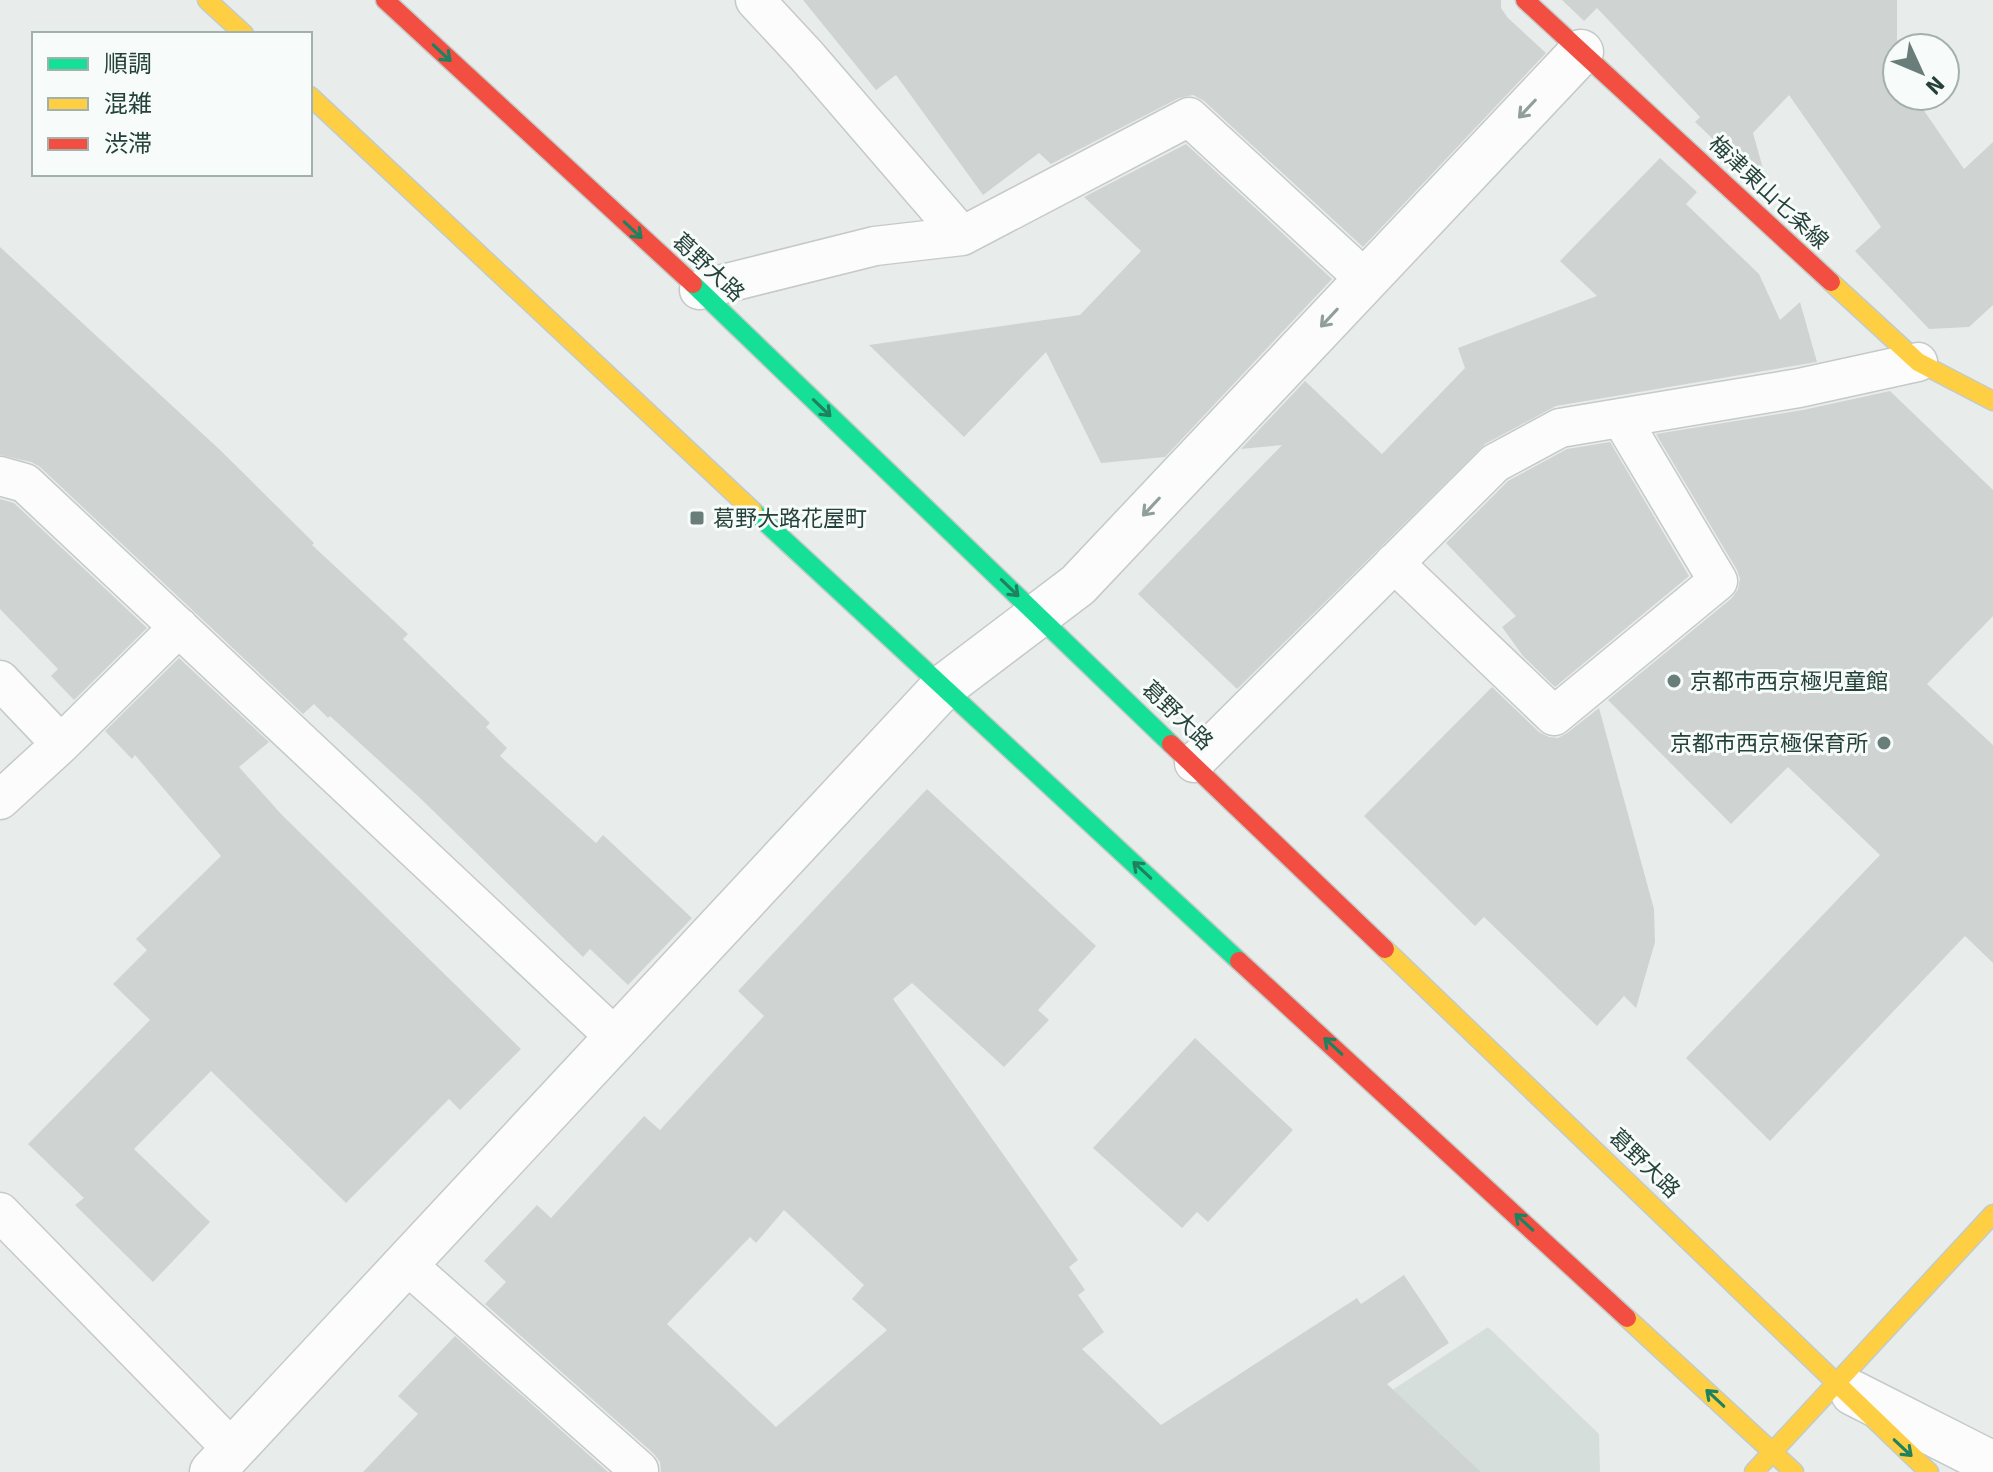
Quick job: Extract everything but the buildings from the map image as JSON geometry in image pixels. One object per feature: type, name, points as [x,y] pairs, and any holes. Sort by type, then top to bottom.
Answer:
[{"type":"street","points":[[207,0],[242,32]]},
{"type":"street","name":"葛野大路","points":[[385,0],[699,290],[1929,1472]]},
{"type":"street","name":"梅津東山七条線","points":[[1525,0],[1918,362],[1993,401]]},
{"type":"street","points":[[222,1461],[942,688],[1078,585],[1581,52]]},
{"type":"street","points":[[312,98],[942,688],[1794,1472]]},
{"type":"street","points":[[1754,1472],[1993,1214]]},
{"type":"street","points":[[1836,1385],[1993,1464]]},
{"type":"lane","points":[[755,0],[962,236]]},
{"type":"lane","points":[[699,290],[875,246],[962,236],[1189,117],[1366,280]]},
{"type":"lane","points":[[1194,763],[1495,463],[1560,428],[1799,388],[1918,362]]},
{"type":"lane","points":[[1394,563],[1554,716],[1718,581],[1621,418]]},
{"type":"lane","points":[[0,476],[25,483],[615,1037]]},
{"type":"lane","points":[[0,800],[179,627]]},
{"type":"lane","points":[[0,680],[61,744]]},
{"type":"lane","points":[[0,1212],[222,1461]]},
{"type":"lane","points":[[405,1263],[639,1470]]},
{"type":"shaded area","points":[[1488,1327],[1599,1434],[1600,1472],[1331,1472],[1368,1406]]},
{"type":"traffic: fast","points":[[693,284],[1171,744]]},
{"type":"traffic: fast","points":[[753,511],[1239,961]]},
{"type":"traffic: slow","points":[[207,0],[242,32]]},
{"type":"traffic: slow","points":[[312,98],[753,511]]},
{"type":"traffic: slow","points":[[1831,282],[1918,362],[1993,401]]},
{"type":"traffic: slow","points":[[1385,949],[1929,1472]]},
{"type":"traffic: slow","points":[[1754,1472],[1993,1214]]},
{"type":"traffic: slow","points":[[1627,1318],[1794,1472]]},
{"type":"traffic: jam","points":[[385,0],[693,284]]},
{"type":"traffic: jam","points":[[1525,0],[1831,282]]},
{"type":"traffic: jam","points":[[1171,744],[1385,949]]},
{"type":"traffic: jam","points":[[1239,961],[1627,1318]]},
{"type":"place","name":"葛野大路花屋町","points":[[697,518]]},
{"type":"place","name":"京都市西京極児童館","points":[[1674,681]]},
{"type":"place","name":"京都市西京極保育所","points":[[1884,743]]}]
